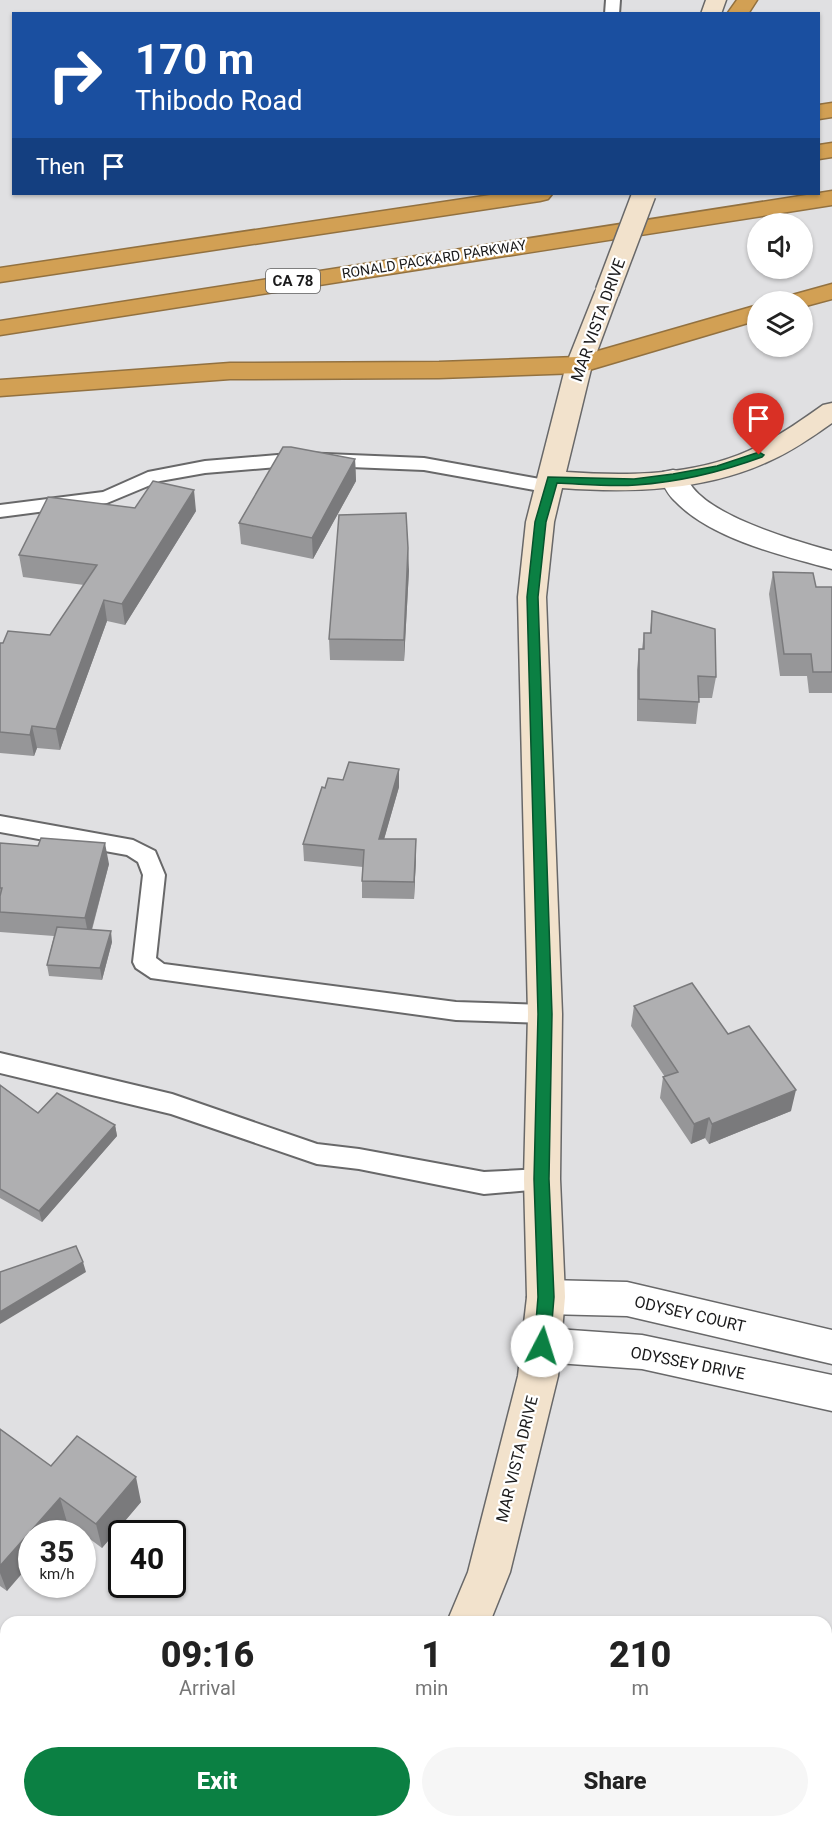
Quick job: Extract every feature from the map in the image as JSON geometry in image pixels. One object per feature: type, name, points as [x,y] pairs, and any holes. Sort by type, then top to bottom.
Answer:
[{"type":"highway","points":[[102,260],[395,195]]},
{"type":"highway","points":[[0,275],[533,195]]},
{"type":"highway","name":"RONALD PACKARD PARKWAY","points":[[0,328],[562,238],[832,198]]},
{"type":"highway","points":[[813,296],[832,291]]},
{"type":"highway","points":[[0,388],[230,371],[439,370],[579,365],[747,315]]},
{"type":"street","name":"MAR VISTA DRIVE","points":[[471,1616],[489,1572],[538,1376],[546,1297],[542,1179],[545,1014],[532,597],[540,522],[579,365],[644,195]]},
{"type":"street","points":[[551,483],[634,482],[673,478],[719,469],[746,461],[772,449],[832,411]]},
{"type":"street","points":[[673,478],[684,496],[705,512],[751,533],[811,555],[832,560]]},
{"type":"street","name":"ODYSEY COURT","points":[[546,1297],[627,1299],[832,1347]]},
{"type":"street","name":"ODYSSEY DRIVE","points":[[542,1346],[642,1352],[832,1393]]},
{"type":"lane","points":[[0,512],[108,497],[155,476],[205,467],[301,459],[424,464],[551,483]]},
{"type":"lane","points":[[0,824],[133,848],[147,856],[154,875],[144,962],[159,972],[449,1010],[545,1014]]},
{"type":"lane","points":[[0,1063],[171,1104],[317,1154],[359,1159],[484,1183],[542,1179]]},
{"type":"building","points":[[283,447],[355,459],[312,538],[239,523]]},
{"type":"building","points":[[153,481],[194,490],[122,604],[104,600],[56,729],[32,726],[30,735],[0,732],[0,643],[3,643],[8,631],[50,635],[97,565],[19,555],[48,497],[135,508]]},
{"type":"building","points":[[406,513],[408,548],[404,640],[329,639],[339,515]]},
{"type":"building","points":[[773,572],[813,573],[816,587],[832,587],[832,672],[813,672],[811,654],[784,654]]},
{"type":"building","points":[[652,611],[715,629],[716,677],[698,676],[699,702],[639,699],[639,649],[644,649],[644,633],[651,633]]},
{"type":"building","points":[[349,762],[399,769],[379,839],[416,839],[414,882],[362,881],[364,850],[303,844],[322,787],[325,788],[328,778],[343,780]]},
{"type":"building","points":[[41,838],[105,843],[85,918],[0,912],[2,888],[0,888],[0,843],[38,846]]},
{"type":"building","points":[[57,927],[111,931],[100,968],[47,965]]},
{"type":"building","points":[[692,983],[728,1034],[749,1026],[796,1090],[712,1124],[709,1118],[694,1124],[663,1077],[678,1072],[634,1006]]},
{"type":"building","points":[[0,1085],[38,1113],[57,1093],[115,1125],[39,1211],[0,1189]]},
{"type":"building","points":[[76,1246],[83,1262],[0,1312],[0,1272]]},
{"type":"building","points":[[0,1429],[51,1466],[77,1436],[136,1477],[96,1524],[96,1520],[90,1520],[60,1498],[41,1520],[18,1520],[18,1546],[0,1566]]},
{"type":"route","points":[[542,1346],[546,1297],[542,1179],[545,1014],[532,597],[540,522],[552,479],[634,482],[673,478],[719,469],[759,455]]}]
